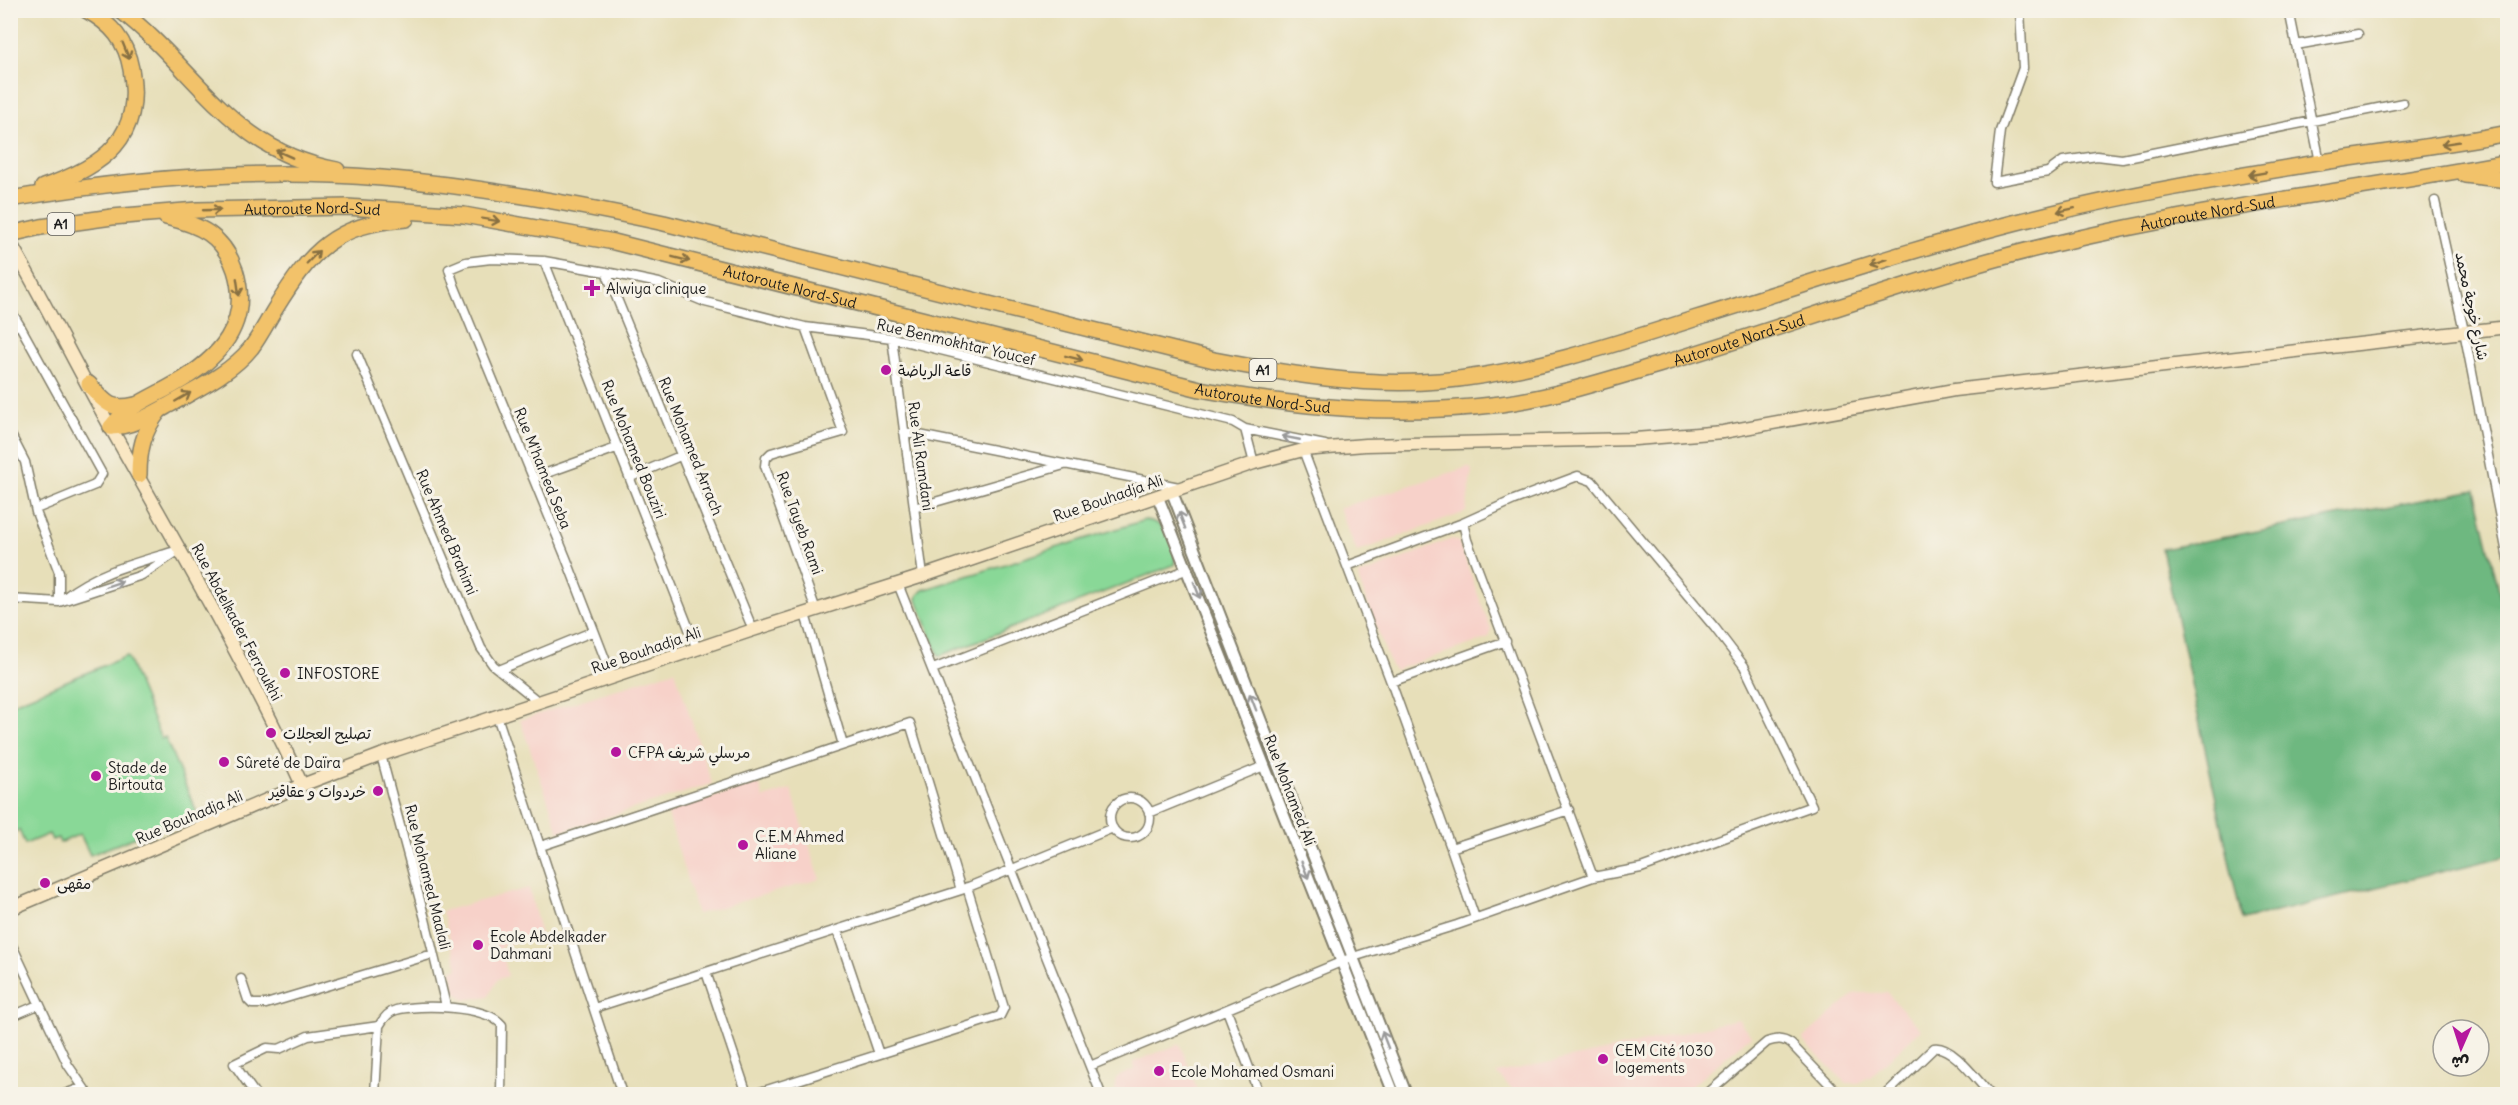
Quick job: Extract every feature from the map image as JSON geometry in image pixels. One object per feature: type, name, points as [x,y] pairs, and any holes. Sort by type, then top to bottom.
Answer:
[{"type":"highway","points":[[10,194],[37,189],[84,172],[115,145],[134,113],[132,74],[128,54],[118,33],[86,10]]},
{"type":"highway","points":[[120,10],[145,29],[231,118],[260,141],[302,161],[381,178]]},
{"type":"highway","name":"Autoroute Nord-Sud","points":[[10,199],[88,187],[182,178],[288,175],[381,178],[482,190],[608,211],[1214,360],[1271,371],[1334,379],[1438,381],[1540,365],[1957,237],[2128,197],[2320,162],[2508,133]]},
{"type":"highway","name":"Autoroute Nord-Sud","points":[[10,234],[41,227],[112,217],[197,210],[348,207],[464,215],[614,242],[1200,389],[1268,402],[1337,410],[1421,410],[1504,403],[1599,383],[1704,352],[1847,303],[1992,260],[2066,241],[2159,221],[2508,162]]},
{"type":"highway","points":[[2450,173],[2508,180]]},
{"type":"highway","points":[[111,427],[123,427],[160,410],[215,378],[234,364],[251,348],[296,274],[328,242],[357,226],[379,221],[464,215]]},
{"type":"highway","points":[[111,427],[117,419],[192,374],[217,353],[229,339],[236,321],[239,286],[227,252],[220,242],[206,232],[185,222],[164,217],[112,217]]},
{"type":"highway","points":[[89,384],[106,403],[114,407],[122,408],[141,403]]},
{"type":"highway","points":[[138,475],[139,454],[144,435],[149,423],[160,410]]},
{"type":"main road","name":"Rue Abdelkader Ferroukhi","points":[[10,242],[181,549],[279,735],[302,785]]},
{"type":"main road","name":"Rue Bouhadja Ali","points":[[11,909],[302,785],[381,755],[753,630],[1158,498],[1254,464],[1303,450],[1336,447],[1635,439],[1723,432],[1954,390],[2508,327]]},
{"type":"street","points":[[2020,10],[2023,68],[2001,131],[1994,182],[2048,172],[2063,161],[2097,156],[2122,159],[2403,103]]},
{"type":"street","points":[[2289,10],[2320,162]]},
{"type":"street","points":[[2296,45],[2358,34]]},
{"type":"street","name":"شارع خوجة محمد","points":[[2435,201],[2464,331],[2508,559]]},
{"type":"street","name":"Rue Benmokhtar Youcef","points":[[449,269],[466,262],[491,259],[544,261],[606,272],[659,283],[705,302],[805,327],[892,339],[1233,422],[1245,429],[1336,447]]},
{"type":"street","name":"Rue Mohamed Bouziri","points":[[544,261],[697,649]]},
{"type":"street","name":"Rue M'hamed Seba","points":[[449,269],[460,303],[612,677]]},
{"type":"street","name":"Rue Mohamed Arrach","points":[[606,272],[753,630]]},
{"type":"street","points":[[10,309],[102,474],[95,486],[36,509]]},
{"type":"street","points":[[10,329],[19,324]]},
{"type":"street","name":"Rue Tayeb Rami","points":[[805,327],[843,432],[771,453],[766,458],[765,466],[811,612]]},
{"type":"street","name":"Rue Ali Ramdani","points":[[892,339],[923,576]]},
{"type":"street","name":"Rue Ahmed Brahimi","points":[[357,354],[481,648],[499,670],[539,702]]},
{"type":"street","points":[[1245,429],[1254,464]]},
{"type":"street","points":[[904,432],[1185,488]]},
{"type":"street","points":[[10,433],[25,462],[36,509],[59,572],[59,602]]},
{"type":"street","points":[[533,478],[619,447]]},
{"type":"street","points":[[1303,450],[1391,682],[1475,918]]},
{"type":"street","points":[[631,477],[680,456]]},
{"type":"street","points":[[914,508],[1067,465]]},
{"type":"street","points":[[1090,1066],[1353,957],[1593,877],[1641,868],[1812,806],[1744,666],[1592,481],[1578,476],[1514,500],[1463,523],[1347,566]]},
{"type":"street","points":[[1172,492],[1406,1095]]},
{"type":"street","name":"Rue Mohamed Ali","points":[[1158,498],[1394,1095]]},
{"type":"street","points":[[1463,523],[1467,540],[1593,877]]},
{"type":"street","points":[[59,602],[81,585],[135,563],[181,549]]},
{"type":"street","points":[[10,599],[59,602],[142,575],[181,549]]},
{"type":"street","points":[[933,669],[1188,569]]},
{"type":"street","points":[[898,584],[1101,1095]]},
{"type":"street","points":[[811,612],[843,745]]},
{"type":"street","points":[[499,670],[594,631]]},
{"type":"street","points":[[1391,682],[1506,641]]},
{"type":"street","points":[[497,716],[622,1095]]},
{"type":"street","points":[[541,846],[910,723],[1004,1008],[1002,1013],[957,1030],[754,1095]]},
{"type":"street","name":"Rue Mohamed Maalali","points":[[381,755],[446,1006]]},
{"type":"street","points":[[1149,813],[1264,766]]},
{"type":"street","points":[[1135,799],[1141,802],[1149,813],[1149,825],[1138,837],[1125,837],[1113,828],[1111,815],[1117,803],[1123,800],[1135,799]]},
{"type":"street","points":[[1451,848],[1569,810]]},
{"type":"street","points":[[594,1008],[964,889],[1013,871],[1113,828]]},
{"type":"street","points":[[837,930],[879,1054]]},
{"type":"street","points":[[10,941],[38,1005],[84,1091],[65,1095]]},
{"type":"street","points":[[241,979],[248,1000],[252,1004],[266,1004],[434,954]]},
{"type":"street","points":[[706,972],[747,1095]]},
{"type":"street","points":[[10,1017],[38,1005]]},
{"type":"street","points":[[375,1095],[379,1026],[383,1019],[395,1010],[446,1006],[492,1017],[501,1025],[503,1030],[501,1095]]},
{"type":"street","points":[[1227,1010],[1259,1095]]},
{"type":"street","points":[[255,1095],[234,1064],[267,1048],[279,1049],[308,1036],[379,1026]]},
{"type":"street","points":[[1707,1095],[1767,1042],[1776,1039],[1784,1039],[1791,1044],[1839,1095]]},
{"type":"street","points":[[1886,1095],[1935,1048],[1939,1047],[1951,1053],[1990,1095]]},
{"type":"street","points":[[318,1095],[337,1095]]},
{"type":"shaded area","points":[[1468,467],[1472,470],[1466,512],[1357,552],[1339,508]]},
{"type":"shaded area","points":[[1452,539],[1459,542],[1491,630],[1489,638],[1395,670],[1391,666],[1359,581],[1360,575]]},
{"type":"shaded area","name":"CFPA مرسلي شريف","points":[[675,670],[712,784],[559,832],[520,720]]},
{"type":"shaded area","name":"C.E.M Ahmed Aliane","points":[[759,783],[764,798],[791,789],[820,879],[697,914],[667,811]]},
{"type":"shaded area","name":"Ecole Abdelkader Dahmani","points":[[529,888],[541,935],[501,946],[508,976],[498,979],[489,996],[465,1000],[455,991],[451,971],[458,968],[442,911]]},
{"type":"shaded area","points":[[1856,993],[1887,993],[1921,1029],[1869,1078],[1867,1076],[1859,1083],[1846,1083],[1804,1042],[1803,1038]]},
{"type":"shaded area","points":[[1738,1019],[1751,1036],[1682,1094],[1517,1094],[1496,1073],[1629,1046]]},
{"type":"shaded area","name":"Ecole Mohamed Osmani","points":[[1180,1044],[1199,1094],[1116,1094],[1117,1077],[1135,1069],[1133,1062]]},
{"type":"green space","points":[[2475,490],[2507,624],[2507,856],[2242,920],[2162,549]]},
{"type":"green space","points":[[1145,520],[1159,525],[1169,535],[1175,549],[1174,565],[939,656],[917,600],[923,590]]},
{"type":"green space","name":"Stade de Birtouta","points":[[127,656],[161,739],[165,737],[197,813],[90,855],[80,834],[60,843],[58,838],[52,840],[49,834],[25,844],[19,830],[15,832],[11,820],[11,704]]},
{"type":"place","name":"Alwiya clinique","points":[[592,288]]},
{"type":"place","name":"قاعة الرياضة","points":[[886,370]]},
{"type":"place","name":"INFOSTORE","points":[[285,673]]},
{"type":"place","name":"تصليح العجلات","points":[[271,733]]},
{"type":"place","name":"CFPA مرسلي شريف","points":[[616,752]]},
{"type":"place","name":"Sûreté de Daïra","points":[[224,762]]},
{"type":"place","name":"Stade de Birtouta","points":[[96,776]]},
{"type":"place","name":"خردوات و عقاقير","points":[[378,791]]},
{"type":"place","name":"C.E.M Ahmed Aliane","points":[[743,845]]},
{"type":"place","name":"مقهى","points":[[45,883]]},
{"type":"place","name":"Ecole Abdelkader Dahmani","points":[[478,945]]},
{"type":"place","name":"CEM Cité 1030 logements","points":[[1603,1059]]},
{"type":"place","name":"Ecole Mohamed Osmani","points":[[1159,1071]]}]
